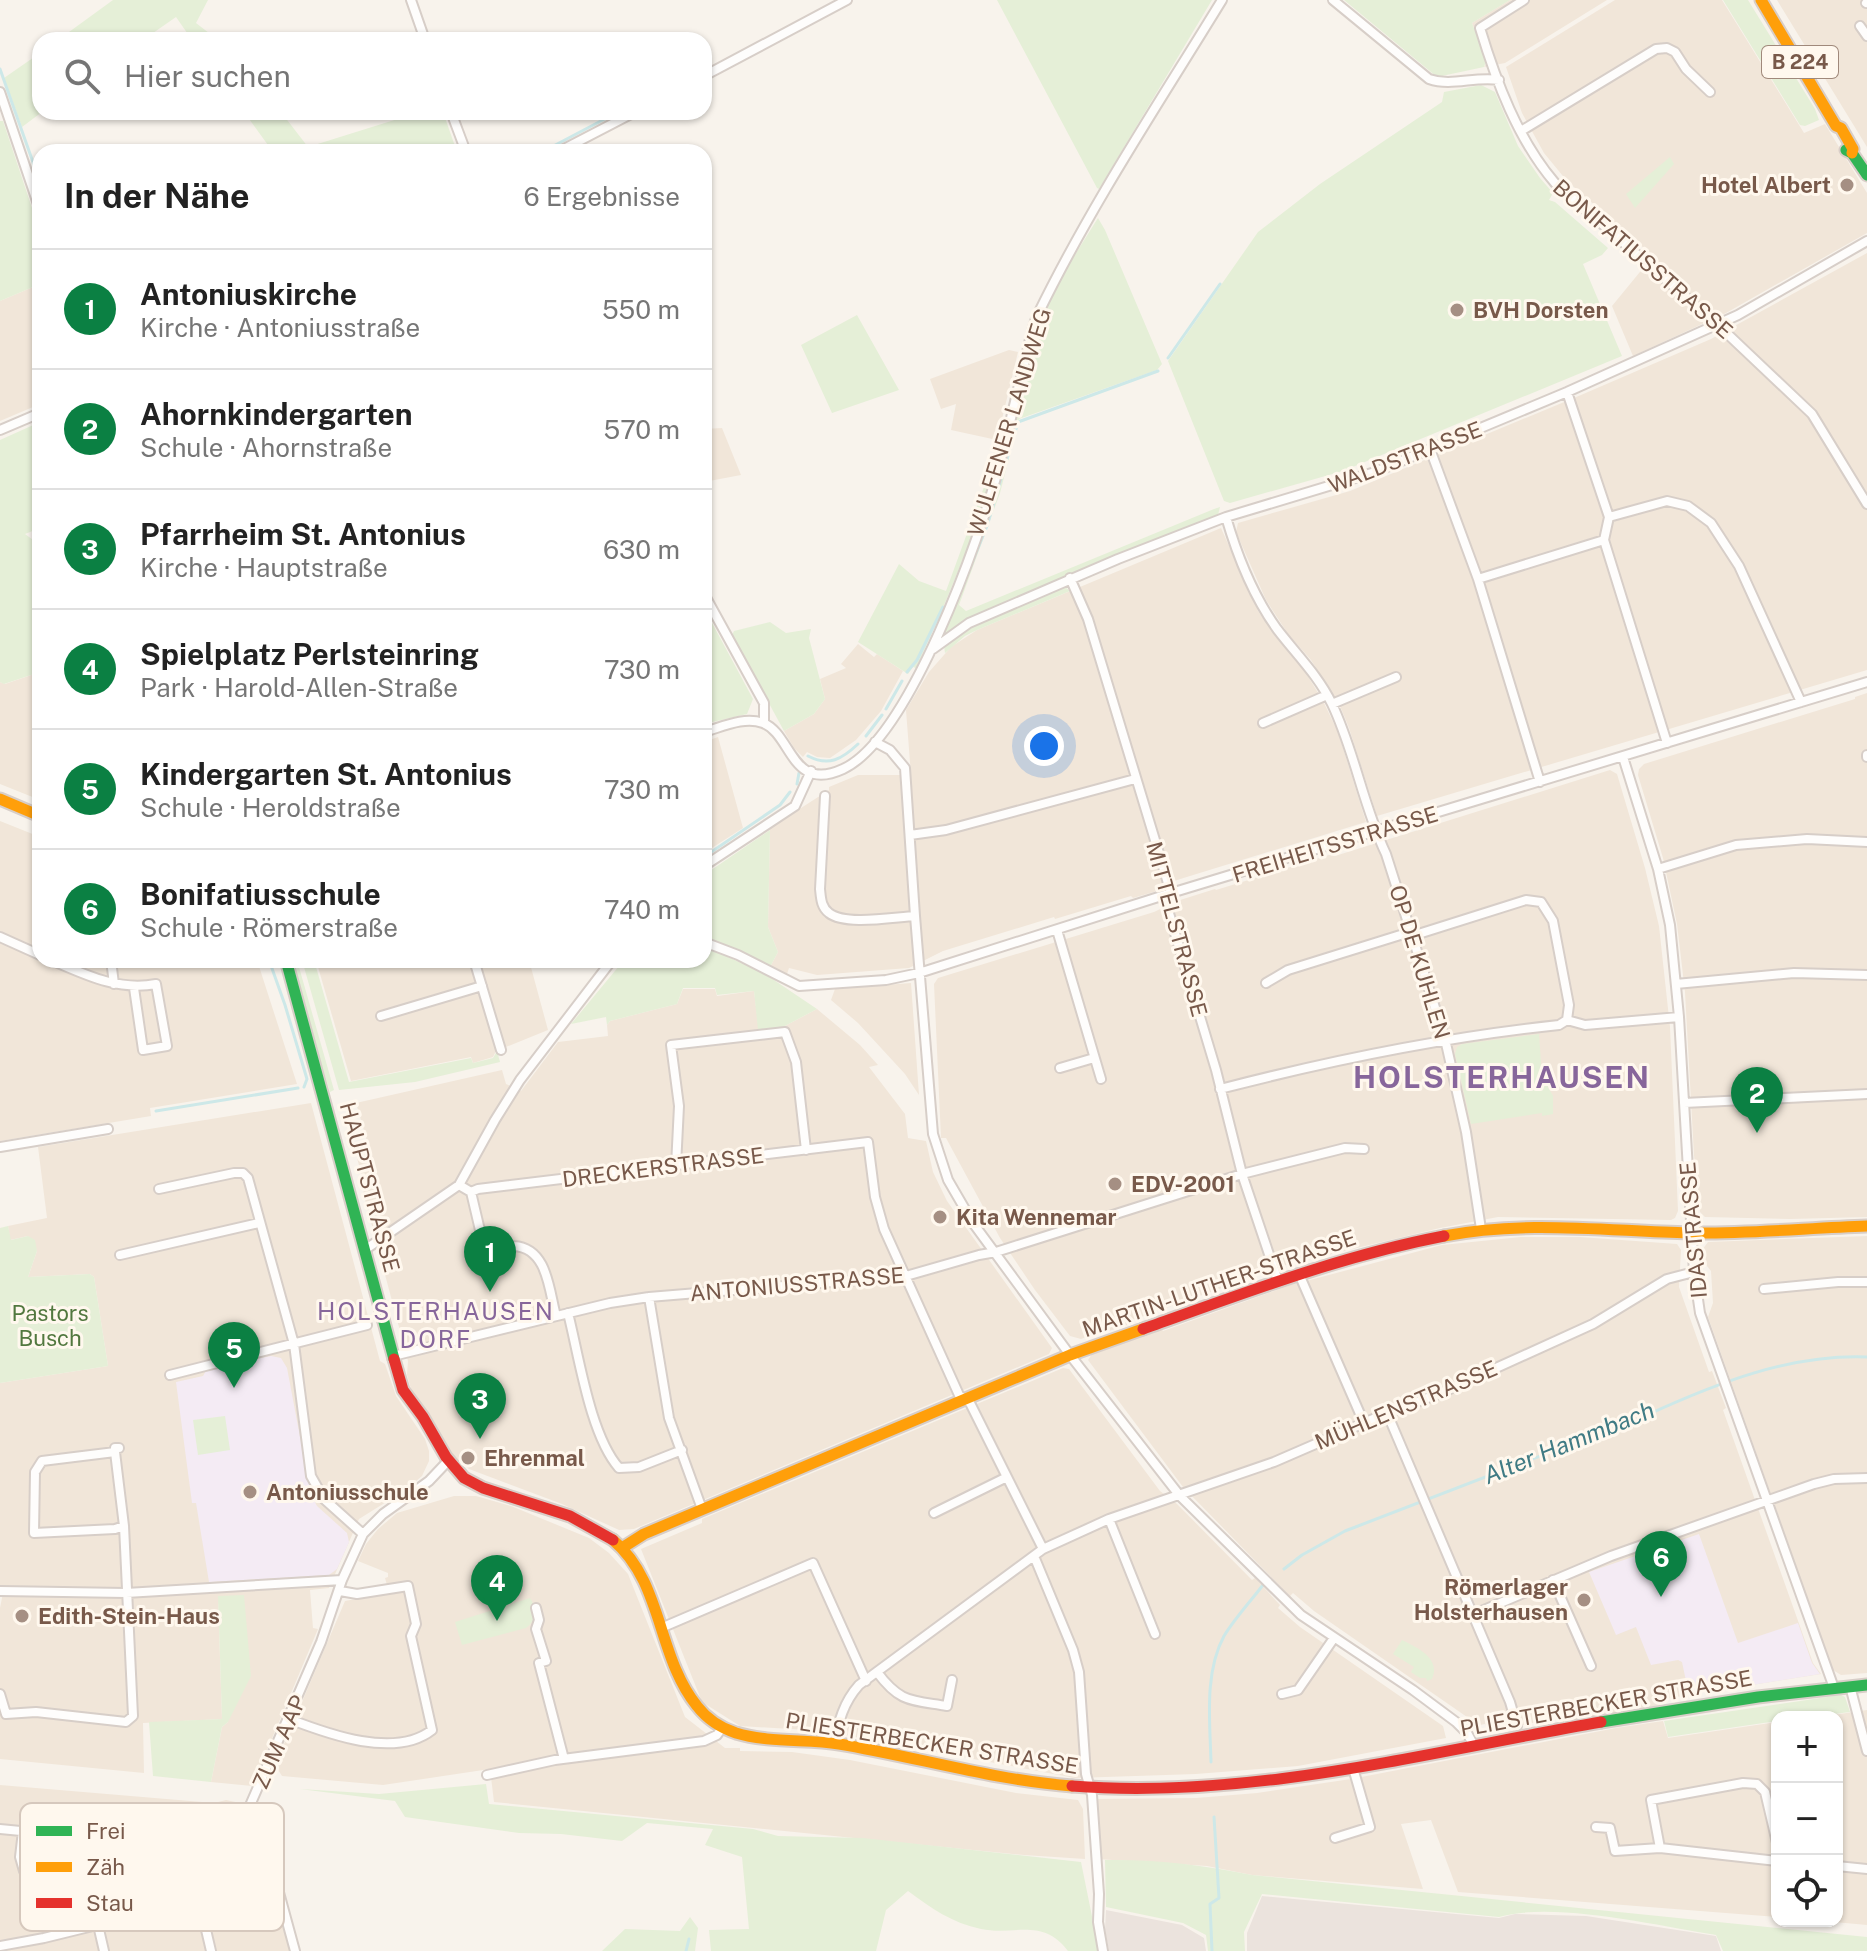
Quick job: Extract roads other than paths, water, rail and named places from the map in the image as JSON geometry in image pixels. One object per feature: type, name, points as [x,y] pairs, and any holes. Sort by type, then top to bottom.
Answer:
[{"type":"main road","name":"B 224","points":[[1761,0],[1836,126],[1847,151],[1852,153],[1867,175]]},
{"type":"main road","points":[[0,799],[32,813]]},
{"type":"main road","name":"HAUPTSTRASSE","points":[[288,968],[403,1390],[424,1419],[447,1462],[473,1484],[524,1499],[571,1518],[601,1531],[622,1548],[643,1581],[693,1704],[722,1728],[745,1736]]},
{"type":"main road","name":"MARTIN-LUTHER-STRASSE","points":[[622,1548],[644,1534],[702,1509],[1070,1355],[1278,1281],[1398,1245],[1481,1229],[1534,1226],[1692,1233],[1867,1226]]},
{"type":"main road","name":"PLIESTERBECKER STRASSE","points":[[745,1736],[804,1739],[1020,1780],[1089,1787],[1258,1781],[1353,1768],[1713,1703],[1867,1685]]},
{"type":"street","points":[[411,0],[422,32]]},
{"type":"street","points":[[712,72],[847,0]]},
{"type":"street","name":"WULFENER LANDWEG","points":[[811,771],[826,774],[847,767],[875,742],[900,707],[933,649],[984,515],[1035,318],[1075,242],[1222,0]]},
{"type":"street","points":[[1333,0],[1429,79],[1445,84],[1480,77],[1499,80]]},
{"type":"street","name":"BONIFATIUSSTRASSE","points":[[1524,0],[1480,28],[1499,80],[1534,155],[1555,183],[1718,325],[1812,414],[1867,504]]},
{"type":"street","points":[[1860,26],[1867,36]]},
{"type":"street","points":[[1521,131],[1656,49],[1667,48],[1675,52],[1686,69],[1710,92]]},
{"type":"street","points":[[0,92],[32,186]]},
{"type":"street","points":[[454,120],[463,144]]},
{"type":"street","points":[[573,144],[620,120]]},
{"type":"street","name":"WALDSTRASSE","points":[[933,649],[969,623],[1070,578],[1226,517],[1357,479],[1567,392],[1718,325],[1789,288],[1867,241]]},
{"type":"street","points":[[1567,392],[1609,517],[1604,540],[1667,743]]},
{"type":"street","points":[[0,430],[32,416]]},
{"type":"street","points":[[1430,449],[1478,579],[1540,782]]},
{"type":"street","points":[[1609,517],[1667,501],[1688,506],[1711,523],[1739,566],[1801,702]]},
{"type":"street","name":"OP DE KUHLEN","points":[[1226,517],[1242,562],[1264,608],[1330,700],[1346,735],[1445,1039],[1466,1132],[1481,1229]]},
{"type":"street","points":[[1478,579],[1604,540]]},
{"type":"street","name":"MITTELSTRASSE","points":[[1070,578],[1088,619],[1171,893],[1168,910],[1242,1174],[1278,1281]]},
{"type":"street","points":[[712,609],[764,703],[764,723]]},
{"type":"street","points":[[1263,723],[1396,677]]},
{"type":"street","name":"FREIHEITSSTRASSE","points":[[712,945],[799,986],[886,980],[919,973],[1171,893],[1867,682]]},
{"type":"street","points":[[712,730],[739,722],[764,723],[772,728],[795,761],[811,771],[795,806],[712,861]]},
{"type":"street","points":[[875,742],[890,750],[905,768],[933,1134],[948,1180],[973,1223],[1070,1355],[1180,1496],[1301,1615],[1456,1722],[1474,1746]]},
{"type":"street","name":"IDASTRASSE","points":[[1623,757],[1658,869],[1670,925],[1679,1017],[1694,1272],[1700,1313],[1834,1688]]},
{"type":"street","points":[[910,835],[946,830],[1135,779]]},
{"type":"street","points":[[825,796],[820,889],[822,904],[830,914],[842,919],[915,916]]},
{"type":"street","points":[[1658,869],[1736,845],[1807,839],[1867,842]]},
{"type":"street","points":[[1266,983],[1288,970],[1526,900],[1541,902],[1553,921],[1569,1005],[1567,1020]]},
{"type":"street","points":[[1057,930],[1101,1079]]},
{"type":"street","points":[[0,937],[32,951]]},
{"type":"street","points":[[72,968],[134,988],[156,984],[167,1046],[143,1050],[134,988]]},
{"type":"street","points":[[112,968],[114,984]]},
{"type":"street","points":[[476,968],[501,1050]]},
{"type":"street","points":[[366,1249],[459,1185],[520,1080],[606,968]]},
{"type":"street","points":[[1676,984],[1794,973],[1867,975]]},
{"type":"street","points":[[381,1016],[482,986]]},
{"type":"street","points":[[1220,1089],[1330,1061],[1445,1039],[1559,1025],[1567,1020],[1585,1025],[1679,1017]]},
{"type":"street","points":[[676,1166],[679,1106],[671,1045],[785,1032],[796,1062],[806,1150]]},
{"type":"street","points":[[1060,1068],[1094,1058]]},
{"type":"street","points":[[1684,1103],[1867,1094]]},
{"type":"street","points":[[0,1147],[108,1129]]},
{"type":"street","name":"DRECKERSTRASSE","points":[[471,1192],[868,1142],[875,1197],[884,1229],[906,1276]]},
{"type":"street","name":"ANTONIUSSTRASSE","points":[[393,1356],[568,1313],[649,1297],[906,1276],[996,1252],[1242,1174],[1345,1148],[1364,1149]]},
{"type":"street","points":[[159,1189],[234,1173],[243,1173],[248,1178],[294,1344],[311,1476],[324,1499],[363,1534]]},
{"type":"street","points":[[459,1185],[471,1192],[483,1243],[494,1248],[516,1245],[530,1250],[538,1258],[545,1270],[556,1316]]},
{"type":"street","points":[[120,1255],[259,1223]]},
{"type":"street","name":"MÜHLENSTRASSE","points":[[834,1744],[846,1700],[866,1681],[1043,1549],[1109,1519],[1274,1462],[1441,1393],[1593,1324],[1667,1279],[1694,1272]]},
{"type":"street","points":[[1299,1274],[1364,1423]]},
{"type":"street","points":[[906,1276],[959,1395],[970,1403],[1043,1549]]},
{"type":"street","points":[[1764,1289],[1867,1282]]},
{"type":"street","points":[[649,1297],[669,1418],[702,1509]]},
{"type":"street","points":[[568,1313],[592,1410],[609,1457],[619,1468],[631,1469],[682,1450]]},
{"type":"street","points":[[170,1375],[367,1325]]},
{"type":"street","points":[[1387,1413],[1510,1702],[1517,1726]]},
{"type":"street","points":[[0,1694],[6,1714],[36,1712],[126,1722],[133,1716],[124,1526],[117,1450],[42,1461],[35,1472],[34,1533],[124,1526]]},
{"type":"street","name":"ZUM AAP","points":[[252,1803],[363,1534],[383,1514],[429,1481],[447,1462]]},
{"type":"street","points":[[934,1513],[1007,1477]]},
{"type":"street","points":[[1472,1615],[1611,1556],[1814,1484],[1834,1479],[1867,1478]]},
{"type":"street","points":[[1109,1519],[1155,1634]]},
{"type":"street","points":[[1034,1556],[1079,1672],[1086,1774],[1092,1795],[1098,1922],[1103,1951]]},
{"type":"street","points":[[661,1628],[813,1563],[866,1681]]},
{"type":"street","points":[[0,1591],[126,1593],[342,1580]]},
{"type":"street","points":[[1553,1580],[1591,1666]]},
{"type":"street","points":[[289,1719],[347,1740],[383,1743],[423,1737],[432,1730],[411,1636],[416,1624],[408,1586],[357,1594],[340,1591]]},
{"type":"street","points":[[536,1608],[539,1620],[536,1629],[546,1661],[539,1663],[564,1759]]},
{"type":"street","points":[[1282,1694],[1298,1690],[1334,1638]]},
{"type":"street","points":[[877,1672],[891,1691],[904,1699],[947,1706],[952,1680]]},
{"type":"street","points":[[1850,1686],[1867,1751]]},
{"type":"street","points":[[487,1775],[564,1759],[704,1741],[717,1735],[722,1728]]},
{"type":"street","points":[[1335,1838],[1370,1827],[1353,1768]]},
{"type":"street","points":[[1660,1848],[1651,1800],[1743,1783],[1757,1784],[1765,1792],[1771,1818]]},
{"type":"street","points":[[1596,1827],[1610,1828],[1615,1851],[1660,1848],[1771,1860]]},
{"type":"street","points":[[0,1829],[20,1831]]},
{"type":"street","points":[[1843,1867],[1867,1869]]},
{"type":"street","points":[[284,1911],[295,1951]]},
{"type":"street","points":[[0,1946],[73,1931]]},
{"type":"street","points":[[99,1931],[104,1951]]},
{"type":"street","points":[[206,1931],[211,1951]]},
{"type":"street","points":[[44,1938],[48,1951]]},
{"type":"waterway","points":[[0,69],[32,159]]},
{"type":"waterway","points":[[557,144],[603,120]]},
{"type":"waterway","points":[[1168,358],[1220,284]]},
{"type":"waterway","points":[[955,605],[987,526],[1018,422],[1158,371]]},
{"type":"waterway","points":[[907,672],[917,660],[943,607]]},
{"type":"waterway","points":[[886,709],[902,681]]},
{"type":"waterway","points":[[866,736],[882,715]]},
{"type":"waterway","points":[[808,756],[822,761],[835,760],[858,744]]},
{"type":"waterway","points":[[797,784],[799,773]]},
{"type":"waterway","points":[[712,852],[780,805],[790,792]]},
{"type":"waterway","points":[[272,968],[307,1079],[304,1087]]},
{"type":"waterway","points":[[156,1111],[298,1088]]},
{"type":"waterway","name":"Alter Hammbach","points":[[1284,1569],[1345,1531],[1727,1382],[1810,1360],[1867,1357]]},
{"type":"waterway","name":"Alter Hammbach","points":[[1211,1762],[1213,1666],[1228,1629],[1263,1585]]},
{"type":"waterway","name":"Alter Hammbach","points":[[1212,1951],[1210,1904],[1219,1898],[1214,1817]]},
{"type":"waterway","points":[[686,1951],[689,1939]]},
{"type":"place","name":"Hotel Albert","points":[[1847,185]]},
{"type":"place","name":"BVH Dorsten","points":[[1457,310]]},
{"type":"place","name":"Ahornkindergarten","points":[[1757,1133]]},
{"type":"place","name":"EDV-2001","points":[[1115,1184]]},
{"type":"place","name":"Kita Wennemar","points":[[940,1217]]},
{"type":"place","name":"Antoniuskirche","points":[[490,1292]]},
{"type":"place","name":"Kindergarten St. Antonius","points":[[234,1388]]},
{"type":"place","name":"Pfarrheim St. Antonius","points":[[480,1439]]},
{"type":"place","name":"Ehrenmal","points":[[468,1458]]},
{"type":"place","name":"Antoniusschule","points":[[250,1492]]},
{"type":"place","name":"Bonifatiusschule","points":[[1661,1597]]},
{"type":"place","name":"Römerlager Holsterhausen","points":[[1584,1600]]},
{"type":"place","name":"Edith-Stein-Haus","points":[[22,1616]]},
{"type":"place","name":"Spielplatz Perlsteinring","points":[[497,1621]]},
{"type":"district","name":"HOLSTERHAUSEN","points":[[1502,1078]]},
{"type":"district","name":"HOLSTERHAUSEN DORF","points":[[436,1326]]},
{"type":"park label","name":"Pastors Busch","points":[[50,1326]]}]
